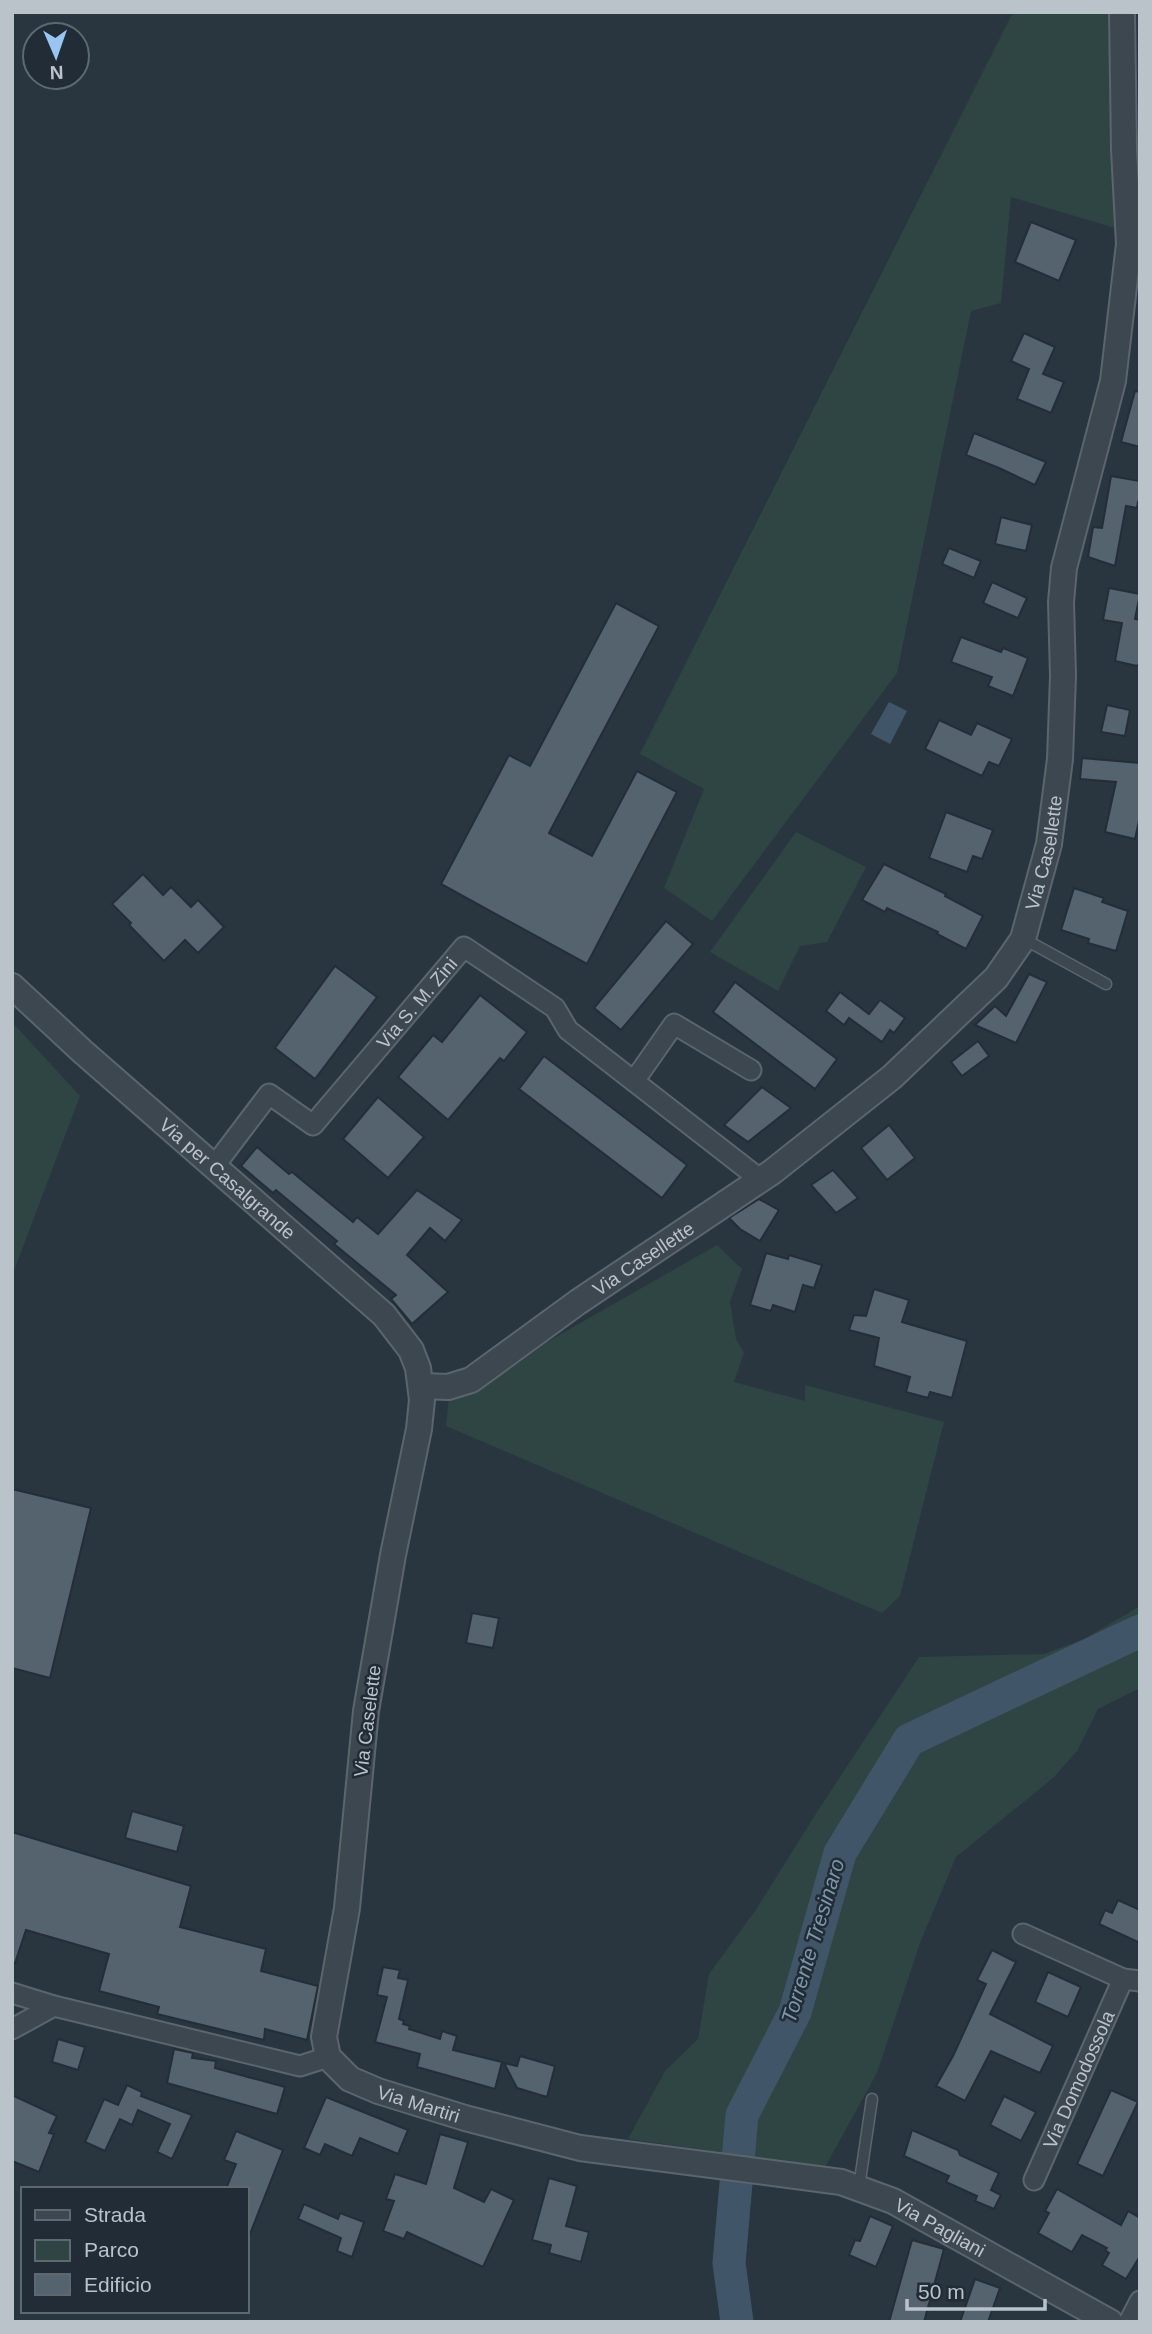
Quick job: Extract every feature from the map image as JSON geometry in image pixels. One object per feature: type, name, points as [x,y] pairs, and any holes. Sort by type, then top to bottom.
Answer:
[{"type":"street","name":"Via Casellette","points":[[422,1386],[449,1387],[471,1380],[578,1301],[761,1180],[892,1077],[996,978],[1023,939],[1049,844],[1060,759],[1063,676],[1061,602],[1065,568],[1113,381],[1129,244],[1124,149],[1122,12]]},
{"type":"street","name":"Via S. M. Zini","points":[[222,1156],[269,1094],[313,1125],[464,947],[555,1008],[568,1030],[761,1180]]},
{"type":"street","name":"Via per Casalgrande","points":[[12,986],[83,1052],[384,1315],[411,1350],[422,1386]]},
{"type":"street","points":[[634,1081],[674,1024],[751,1070]]},
{"type":"street","name":"Via Caselette","points":[[328,2057],[324,2037],[347,1908],[366,1711],[393,1555],[419,1429],[422,1386]]},
{"type":"street","points":[[1023,1934],[1131,1980]]},
{"type":"street","name":"Via Domodossola","points":[[1034,2180],[1131,1980]]},
{"type":"street","points":[[12,1993],[54,2006],[300,2066],[328,2057]]},
{"type":"street","points":[[12,2029],[54,2006]]},
{"type":"street","name":"Via Martiri","points":[[328,2057],[350,2079],[378,2091],[580,2148],[850,2185]]},
{"type":"street","name":"Via Pagliani","points":[[850,2185],[893,2201],[1110,2322]]},
{"type":"street","points":[[1129,2322],[1140,2301]]},
{"type":"lane","points":[[1023,939],[1106,984]]},
{"type":"lane","points":[[850,2185],[873,2099]]},
{"type":"green space","points":[[1013,12],[1108,12],[1115,228],[1011,197],[1001,303],[971,311],[897,673],[712,921],[664,888],[704,789],[640,754]]},
{"type":"green space","points":[[796,832],[866,867],[827,942],[800,946],[778,991],[710,952]]},
{"type":"green space","points":[[12,1022],[80,1096],[12,1276]]},
{"type":"green space","points":[[717,1245],[742,1269],[730,1302],[736,1339],[744,1353],[734,1382],[805,1401],[805,1385],[944,1422],[900,1596],[882,1613],[446,1426],[449,1398]]},
{"type":"green space","points":[[1140,1606],[1140,1688],[1098,1709],[1077,1751],[1053,1778],[956,1857],[920,1943],[877,2073],[825,2167],[628,2139],[665,2071],[698,2039],[709,1974],[757,1908],[919,1657],[1044,1654],[1084,1639]]},
{"type":"water","points":[[889,702],[907,711],[890,744],[871,734]]},
{"type":"building","points":[[1031,222],[1076,240],[1059,281],[1015,262]]},
{"type":"building","points":[[1024,333],[1055,347],[1043,374],[1064,382],[1051,413],[1017,399],[1029,369],[1011,361]]},
{"type":"building","points":[[1135,391],[1140,392],[1140,447],[1121,442]]},
{"type":"building","points":[[974,433],[1046,462],[1035,485],[966,455]]},
{"type":"building","points":[[1111,476],[1140,481],[1140,503],[1138,502],[1137,508],[1126,506],[1115,566],[1088,557],[1093,527],[1102,528]]},
{"type":"building","points":[[1001,517],[1032,525],[1026,551],[995,544]]},
{"type":"building","points":[[949,548],[981,561],[974,578],[942,564]]},
{"type":"building","points":[[992,582],[1027,598],[1018,618],[983,603]]},
{"type":"building","points":[[1109,588],[1140,594],[1135,619],[1140,620],[1140,663],[1137,666],[1115,661],[1122,623],[1103,620]]},
{"type":"building","points":[[616,603],[659,626],[549,833],[592,856],[637,771],[677,792],[587,964],[441,884],[509,755],[530,766]]},
{"type":"building","points":[[961,637],[1001,652],[1003,648],[1028,658],[1013,696],[988,686],[992,677],[951,662]]},
{"type":"building","points":[[1107,705],[1130,710],[1125,736],[1101,732]]},
{"type":"building","points":[[939,720],[971,735],[977,723],[1012,739],[999,766],[989,762],[982,776],[925,749]]},
{"type":"building","points":[[1082,758],[1140,763],[1140,816],[1135,839],[1105,832],[1116,782],[1080,779]]},
{"type":"building","points":[[946,812],[993,830],[982,859],[973,856],[967,872],[929,858]]},
{"type":"building","points":[[884,864],[946,894],[945,896],[983,916],[966,949],[937,934],[938,932],[887,908],[885,912],[862,900]]},
{"type":"building","points":[[143,874],[163,895],[171,887],[191,907],[198,900],[224,927],[198,953],[185,940],[164,961],[112,904]]},
{"type":"building","points":[[1074,888],[1104,898],[1102,902],[1128,911],[1116,951],[1088,943],[1089,939],[1061,930]]},
{"type":"building","points":[[666,921],[693,944],[621,1030],[594,1008]]},
{"type":"building","points":[[335,966],[377,997],[315,1079],[275,1048]]},
{"type":"building","points":[[1029,974],[1047,982],[1016,1043],[975,1025],[995,1006],[1006,1016]]},
{"type":"building","points":[[735,982],[837,1059],[815,1089],[713,1012]]},
{"type":"building","points":[[840,992],[869,1014],[880,1000],[905,1018],[894,1033],[890,1030],[882,1042],[849,1018],[844,1025],[826,1011]]},
{"type":"building","points":[[480,995],[527,1032],[504,1061],[500,1058],[448,1120],[398,1077],[433,1035],[442,1042]]},
{"type":"building","points":[[978,1041],[989,1056],[962,1076],[951,1062]]},
{"type":"building","points":[[544,1056],[687,1165],[662,1198],[519,1089]]},
{"type":"building","points":[[762,1087],[791,1108],[748,1142],[724,1125]]},
{"type":"building","points":[[378,1097],[424,1137],[388,1178],[343,1139]]},
{"type":"building","points":[[889,1125],[915,1158],[887,1180],[861,1148]]},
{"type":"building","points":[[257,1147],[353,1222],[357,1217],[378,1234],[417,1190],[462,1220],[445,1241],[430,1228],[407,1255],[448,1292],[412,1324],[391,1299],[396,1295],[334,1244],[337,1241],[276,1190],[273,1193],[241,1166]]},
{"type":"building","points":[[833,1170],[858,1198],[836,1213],[811,1185]]},
{"type":"building","points":[[759,1199],[779,1210],[760,1241],[740,1229],[729,1218]]},
{"type":"building","points":[[766,1253],[788,1259],[789,1255],[822,1265],[814,1288],[803,1285],[795,1312],[773,1305],[771,1311],[750,1305]]},
{"type":"building","points":[[874,1289],[909,1300],[902,1322],[967,1341],[952,1398],[930,1392],[928,1398],[906,1392],[910,1377],[874,1366],[879,1338],[849,1330],[854,1315],[866,1316]]},
{"type":"building","points":[[12,1489],[91,1508],[50,1678],[12,1668]]},
{"type":"building","points":[[472,1613],[499,1618],[493,1648],[466,1643]]},
{"type":"building","points":[[132,1811],[184,1826],[177,1852],[125,1838]]},
{"type":"building","points":[[12,1832],[191,1886],[180,1927],[266,1949],[261,1971],[318,1986],[307,2040],[265,2029],[264,2040],[157,2014],[159,2007],[99,1991],[109,1954],[26,1930],[15,1963],[12,1962]]},
{"type":"building","points":[[1118,1900],[1140,1910],[1140,1943],[1099,1924],[1105,1910],[1112,1913]]},
{"type":"building","points":[[992,1950],[1016,1962],[990,2014],[1053,2046],[1040,2073],[991,2051],[965,2101],[936,2086],[986,1984],[977,1980]]},
{"type":"building","points":[[383,1967],[400,1970],[398,1978],[408,1980],[399,2019],[404,2021],[403,2024],[410,2026],[409,2029],[440,2039],[442,2031],[457,2036],[453,2050],[502,2062],[495,2089],[417,2067],[420,2054],[375,2042],[387,1997],[377,1995]]},
{"type":"building","points":[[1048,1972],[1081,1987],[1068,2017],[1035,2002]]},
{"type":"building","points":[[58,2039],[85,2047],[78,2070],[52,2062]]},
{"type":"building","points":[[174,2049],[193,2053],[192,2058],[216,2061],[215,2068],[285,2087],[277,2114],[167,2083]]},
{"type":"building","points":[[520,2056],[555,2066],[547,2097],[517,2088],[504,2063],[517,2066]]},
{"type":"building","points":[[127,2085],[142,2092],[141,2096],[192,2115],[172,2159],[157,2152],[170,2124],[138,2110],[132,2125],[120,2119],[105,2151],[85,2142],[104,2099],[118,2105]]},
{"type":"building","points":[[1111,2090],[1138,2102],[1103,2176],[1077,2164]]},
{"type":"building","points":[[12,2095],[57,2116],[49,2133],[54,2134],[39,2172],[12,2161]]},
{"type":"building","points":[[1004,2096],[1036,2112],[1021,2141],[990,2125]]},
{"type":"building","points":[[326,2097],[408,2130],[398,2154],[360,2138],[352,2156],[325,2144],[320,2155],[304,2148]]},
{"type":"building","points":[[912,2130],[958,2150],[960,2155],[999,2173],[991,2190],[1001,2195],[994,2209],[975,2201],[977,2196],[946,2182],[949,2176],[904,2156]]},
{"type":"building","points":[[236,2131],[283,2150],[248,2239],[248,2187],[227,2187],[236,2164],[224,2160]]},
{"type":"building","points":[[440,2134],[468,2142],[454,2188],[484,2202],[491,2189],[514,2200],[483,2267],[407,2232],[404,2239],[383,2231],[394,2201],[386,2199],[395,2174],[426,2184]]},
{"type":"building","points":[[549,2178],[577,2186],[566,2226],[589,2232],[581,2262],[549,2253],[551,2245],[532,2240]]},
{"type":"building","points":[[1057,2189],[1121,2225],[1128,2211],[1140,2218],[1140,2256],[1126,2279],[1102,2265],[1109,2253],[1105,2250],[1107,2248],[1082,2235],[1072,2252],[1038,2233],[1049,2213],[1045,2211]]},
{"type":"building","points":[[304,2204],[338,2219],[340,2213],[364,2222],[352,2257],[337,2251],[341,2238],[298,2219]]},
{"type":"building","points":[[870,2216],[893,2226],[876,2267],[849,2255],[855,2240],[860,2241]]},
{"type":"building","points":[[912,2240],[944,2249],[924,2322],[889,2322]]},
{"type":"building","points":[[975,2279],[1000,2288],[988,2322],[960,2322]]},
{"type":"waterway","name":"Torrente Tresinaro","points":[[737,2322],[729,2263],[742,2115],[795,2012],[840,1853],[909,1740],[1140,1631]]}]
